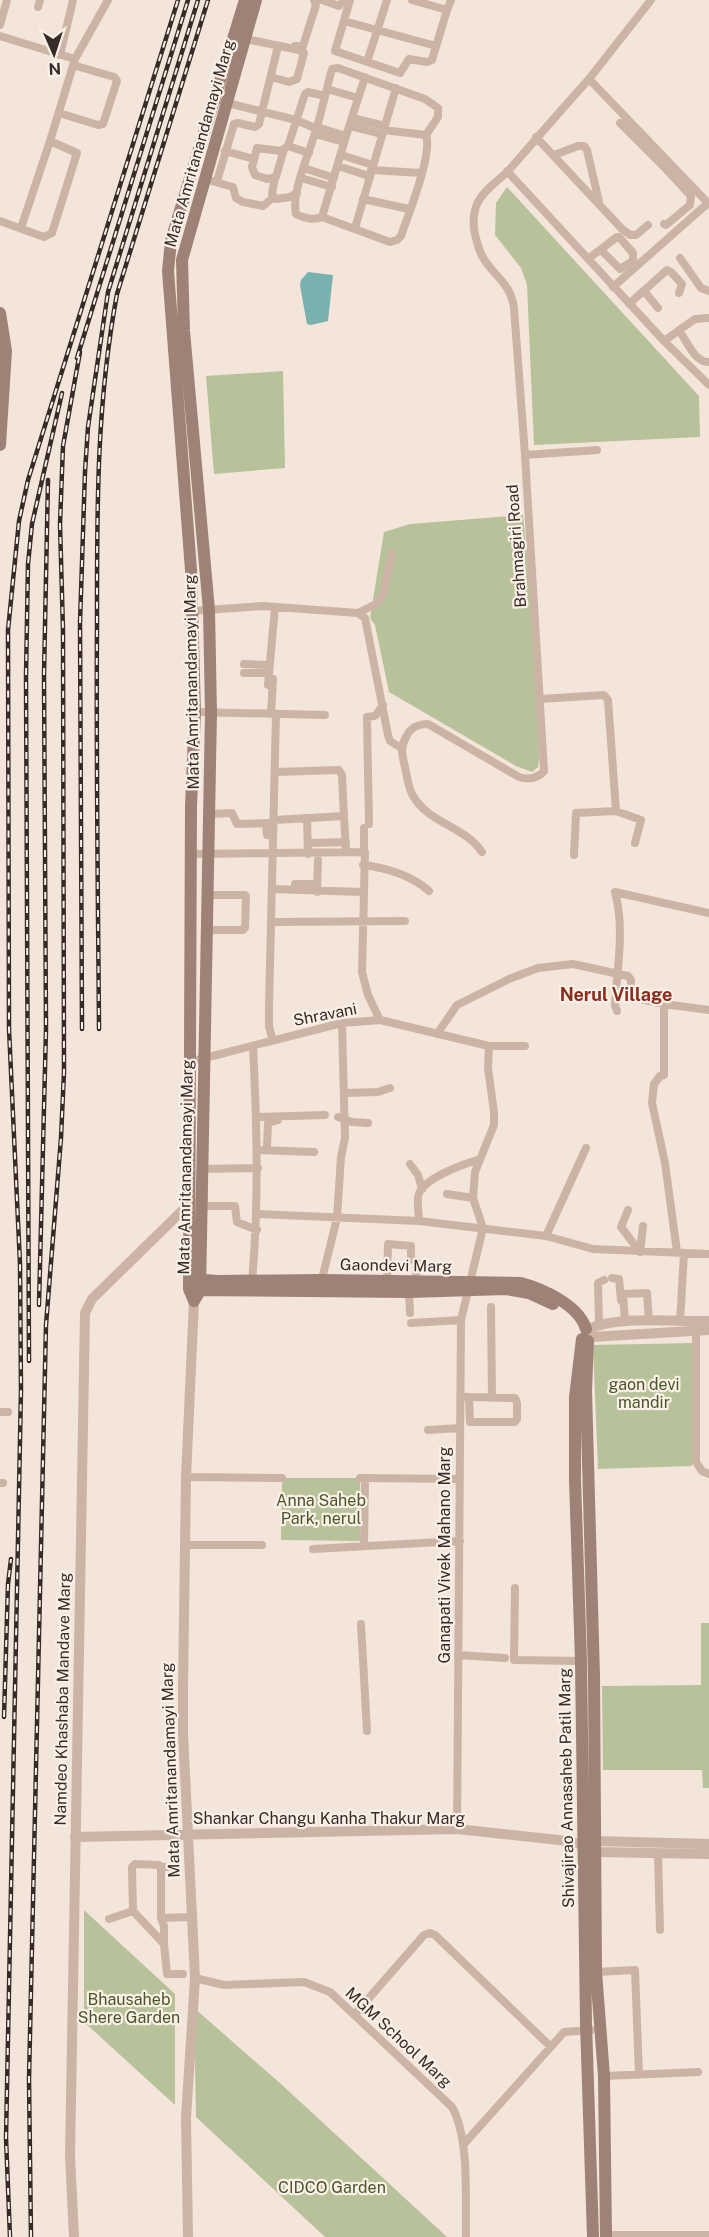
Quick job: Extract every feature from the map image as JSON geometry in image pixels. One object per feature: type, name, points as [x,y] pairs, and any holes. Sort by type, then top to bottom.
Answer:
[{"type":"main road","name":"Mata Amritanandamayi Marg","points":[[194,1288],[194,1205],[189,1062],[190,854],[195,712],[191,570],[168,271],[171,241],[245,0]]},
{"type":"main road","name":"Mata Amritanandamayi Marg","points":[[194,1205],[202,1169],[207,895],[210,855],[211,713],[209,610],[184,331],[182,273],[185,247],[211,180],[227,102],[256,0]]},
{"type":"main road","points":[[0,313],[6,351],[0,445]]},
{"type":"main road","name":"Gaondevi Marg","points":[[194,1288],[387,1281],[506,1289],[529,1293],[546,1300],[567,1313],[588,1333]]},
{"type":"main road","name":"Gaondevi Marg","points":[[194,1288],[252,1282],[409,1292],[469,1287]]},
{"type":"main road","name":"Shivajirao Annasaheb Patil Marg","points":[[588,1333],[575,1397],[577,1558],[596,1972],[604,2076],[602,2236]]},
{"type":"main road","name":"Shivajirao Annasaheb Patil Marg","points":[[588,1333],[586,1391],[594,1676],[587,2030],[602,2236]]},
{"type":"street","points":[[0,25],[2,8],[7,0]]},
{"type":"street","points":[[60,55],[73,0]]},
{"type":"street","points":[[21,228],[74,62],[108,0]]},
{"type":"street","points":[[247,38],[303,46],[316,5],[314,0]]},
{"type":"street","points":[[322,0],[339,6],[344,0]]},
{"type":"street","points":[[350,0],[335,51],[401,72],[409,59],[429,62],[451,0]]},
{"type":"street","points":[[367,62],[387,0]]},
{"type":"street","points":[[412,0],[427,2],[447,10]]},
{"type":"street","name":"Brahmagiri Road","points":[[401,748],[413,727],[428,724],[519,777],[532,779],[544,771],[513,298],[504,282],[484,261],[477,243],[474,218],[479,200],[489,186],[507,171],[588,79],[651,0]]},
{"type":"street","points":[[344,21],[436,46]]},
{"type":"street","points":[[0,36],[60,55],[114,77],[117,81],[103,124],[98,125],[58,113]]},
{"type":"street","points":[[247,38],[302,51],[304,55],[297,79],[289,82],[271,77]]},
{"type":"street","points":[[278,46],[257,126],[234,124],[225,151],[211,180],[235,189],[236,198],[243,202],[263,206],[273,197],[275,177],[305,94],[308,92],[326,93],[358,98]]},
{"type":"street","points":[[338,68],[396,88],[425,99],[438,108],[438,117],[426,135],[428,145],[422,173],[401,236],[390,242],[322,217],[304,218],[296,214],[297,193],[332,69],[338,68]]},
{"type":"street","points":[[322,217],[364,77]]},
{"type":"street","points":[[588,79],[668,166],[690,196],[692,202],[666,225],[664,224]]},
{"type":"street","points":[[355,228],[396,88]]},
{"type":"street","points":[[213,100],[296,120],[316,130],[345,139]]},
{"type":"street","points":[[351,122],[384,130],[426,135]]},
{"type":"street","points":[[613,287],[639,260],[708,203],[620,123]]},
{"type":"street","points":[[536,137],[630,235],[636,235],[648,225]]},
{"type":"street","points":[[0,221],[44,237],[52,233],[77,153],[50,141]]},
{"type":"street","points":[[554,155],[584,146],[599,204]]},
{"type":"street","points":[[275,177],[267,179],[255,175],[252,167],[257,148],[281,151],[286,148],[309,153]]},
{"type":"street","points":[[225,151],[254,159]]},
{"type":"street","points":[[341,155],[371,170]]},
{"type":"street","points":[[338,166],[422,173]]},
{"type":"street","points":[[304,168],[333,182]]},
{"type":"street","points":[[507,171],[629,304],[709,385]]},
{"type":"street","points":[[301,178],[333,182]]},
{"type":"street","points":[[273,197],[282,199],[297,193]]},
{"type":"street","points":[[363,199],[409,209]]},
{"type":"street","points":[[588,259],[601,250]]},
{"type":"street","points":[[680,258],[693,279],[701,288],[709,291]]},
{"type":"street","points":[[629,304],[669,270],[682,284],[679,293]]},
{"type":"street","points":[[644,291],[658,308]]},
{"type":"street","points":[[664,341],[695,319],[709,318]]},
{"type":"street","points":[[679,330],[698,358],[703,362],[709,362]]},
{"type":"street","points":[[525,454],[597,450]]},
{"type":"street","points":[[358,612],[378,603],[383,595],[392,554]]},
{"type":"street","points":[[192,611],[262,606],[358,612],[365,618],[390,741],[401,748],[410,792],[420,807],[474,840],[482,852]]},
{"type":"street","points":[[268,685],[274,607]]},
{"type":"street","points":[[273,1040],[269,1027],[269,1007],[272,822],[276,772],[274,649]]},
{"type":"street","points":[[244,669],[269,669]]},
{"type":"street","points":[[540,699],[604,695],[608,700],[616,811]]},
{"type":"street","points":[[380,1020],[368,995],[362,972],[364,922],[362,892],[367,826],[367,717],[375,716],[383,705]]},
{"type":"street","points":[[195,712],[325,715]]},
{"type":"street","points":[[276,772],[339,770],[342,775],[346,852]]},
{"type":"street","points":[[574,855],[576,813],[616,811],[641,820],[635,843]]},
{"type":"street","points":[[209,814],[232,813],[237,824],[344,816]]},
{"type":"street","points":[[307,818],[308,854]]},
{"type":"street","points":[[267,835],[272,822]]},
{"type":"street","points":[[346,830],[346,852]]},
{"type":"street","points":[[310,843],[346,842]]},
{"type":"street","points":[[190,854],[273,855],[364,852]]},
{"type":"street","points":[[317,888],[318,860]]},
{"type":"street","points":[[363,865],[387,868],[421,884],[429,891]]},
{"type":"street","points":[[295,884],[362,892]]},
{"type":"street","points":[[272,889],[317,888]]},
{"type":"street","points":[[617,1011],[619,946],[618,903],[615,892],[709,913]]},
{"type":"street","points":[[207,895],[246,896],[245,928],[243,930],[207,930]]},
{"type":"street","points":[[271,922],[405,921]]},
{"type":"street","points":[[437,1034],[456,1005],[509,979],[538,968],[573,964],[628,976],[631,980],[631,994],[644,1000],[709,1010]]},
{"type":"street","points":[[664,1004],[664,1075],[660,1076],[654,1084],[652,1103],[663,1152],[680,1253],[680,1322]]},
{"type":"street","name":"Shravani","points":[[189,1062],[342,1023],[380,1020],[489,1046],[525,1046]]},
{"type":"street","points":[[321,1285],[337,1218],[341,1157],[345,1138],[341,1118],[344,1093],[342,1023]]},
{"type":"street","points":[[252,1282],[258,1150],[253,1046]]},
{"type":"street","points":[[483,1228],[473,1198],[475,1172],[494,1125],[488,1068],[489,1046]]},
{"type":"street","points":[[344,1093],[378,1092],[390,1088]]},
{"type":"street","points":[[257,1118],[326,1114]]},
{"type":"street","points":[[341,1118],[351,1122],[368,1123]]},
{"type":"street","points":[[267,1146],[269,1119]]},
{"type":"street","points":[[546,1236],[586,1148]]},
{"type":"street","points":[[258,1150],[314,1152]]},
{"type":"street","points":[[419,1221],[418,1195],[422,1188],[449,1169],[480,1159]]},
{"type":"street","points":[[410,1164],[418,1175],[422,1188]]},
{"type":"street","points":[[202,1169],[256,1168]]},
{"type":"street","points":[[255,1230],[258,1214],[256,1168]]},
{"type":"street","points":[[447,1194],[473,1198]]},
{"type":"street","points":[[194,1205],[234,1206],[237,1222],[255,1230]]},
{"type":"street","name":"Namdeo Khashaba Mandave Marg","points":[[74,2237],[70,2156],[85,1313],[92,1299],[194,1205]]},
{"type":"street","points":[[628,1210],[621,1227],[640,1252]]},
{"type":"street","points":[[258,1214],[419,1221],[546,1236],[593,1249],[709,1254]]},
{"type":"street","points":[[640,1252],[643,1226]]},
{"type":"street","name":"Ganapati Vivek Mahano Marg","points":[[457,1829],[460,1428],[465,1397],[461,1320],[483,1228]]},
{"type":"street","points":[[387,1281],[388,1244],[411,1246],[411,1259],[417,1262],[416,1282]]},
{"type":"street","points":[[588,1333],[598,1283],[608,1279],[619,1279],[620,1281],[624,1321]]},
{"type":"street","name":"Mata Amritanandamayi Marg","points":[[188,2237],[186,2118],[195,1978],[183,1721],[186,1477],[194,1288]]},
{"type":"street","points":[[409,1292],[410,1313]]},
{"type":"street","points":[[624,1321],[623,1294],[647,1293],[649,1321]]},
{"type":"street","points":[[491,1307],[492,1398]]},
{"type":"street","points":[[411,1323],[461,1320]]},
{"type":"street","points":[[588,1333],[624,1321],[709,1321]]},
{"type":"street","points":[[696,1330],[696,1462],[702,1471],[709,1474]]},
{"type":"street","points":[[588,1333],[709,1330]]},
{"type":"street","points":[[465,1397],[517,1400],[516,1421],[470,1422],[465,1397]]},
{"type":"street","points":[[428,1430],[460,1428]]},
{"type":"street","points":[[186,1477],[282,1478]]},
{"type":"street","points":[[364,1546],[363,1478],[460,1479]]},
{"type":"street","points":[[313,1549],[459,1541]]},
{"type":"street","points":[[185,1545],[262,1545]]},
{"type":"street","points":[[515,1587],[514,1660],[581,1661]]},
{"type":"street","points":[[361,1624],[367,1731]]},
{"type":"street","points":[[458,1655],[505,1658]]},
{"type":"street","name":"Shankar Changu Kanha Thakur Marg","points":[[75,1837],[457,1829],[537,1837],[591,1846],[709,1854]]},
{"type":"street","name":"Shankar Changu Kanha Thakur Marg","points":[[591,1846],[709,1844]]},
{"type":"street","points":[[658,1852],[660,1930]]},
{"type":"street","points":[[164,1944],[133,1911],[132,1867],[135,1864],[159,1864],[161,1867],[177,1867]]},
{"type":"street","points":[[161,1867],[161,1918],[164,1926],[167,1974],[183,1974]]},
{"type":"street","points":[[109,1919],[133,1911]]},
{"type":"street","points":[[161,1918],[192,1917]]},
{"type":"street","points":[[355,2014],[424,1935],[430,1933],[435,1935],[551,2047]]},
{"type":"street","points":[[596,1972],[635,1971],[639,2074]]},
{"type":"street","name":"MGM School Marg","points":[[195,1978],[224,1985],[304,1982],[330,1992],[355,2014],[452,2107],[463,2145],[466,2237]]},
{"type":"street","points":[[463,2145],[566,2031],[601,2030]]},
{"type":"street","points":[[604,2076],[698,2072]]},
{"type":"street","points":[[602,2236],[709,2235]]},
{"type":"green space","points":[[507,187],[699,396],[700,437],[534,445],[527,285],[521,268],[495,235],[496,203]]},
{"type":"green space","points":[[283,371],[285,468],[214,474],[206,376]]},
{"type":"green space","points":[[523,515],[538,664],[539,759],[538,767],[532,772],[516,766],[389,692],[375,625],[370,618],[384,532],[410,524]]},
{"type":"green space","name":"gaon devi mandir","points":[[693,1343],[692,1466],[598,1469],[593,1345]]},
{"type":"green space","name":"Anna Saheb Park, nerul","points":[[282,1478],[360,1478],[360,1541],[281,1540]]},
{"type":"green space","points":[[701,1623],[709,1623],[709,1788],[703,1788],[702,1770],[603,1770],[602,1686],[701,1685]]},
{"type":"green space","name":"Bhausaheb Shere Garden","points":[[84,1910],[175,1994],[175,2105],[84,2022]]},
{"type":"green space","name":"CIDCO Garden","points":[[194,2008],[281,2084],[447,2237],[325,2237],[196,2117]]},
{"type":"water","points":[[308,272],[333,275],[328,321],[311,325],[307,324],[300,285]]},
{"type":"railway","points":[[10,2237],[6,2138],[21,1390],[20,1264],[9,1029],[8,630],[19,521],[28,480],[178,0]]},
{"type":"railway","points":[[77,358],[188,0]]},
{"type":"railway","points":[[82,1029],[80,623],[88,427],[108,292],[198,0]]},
{"type":"railway","points":[[99,1029],[97,541],[99,459],[105,377],[117,294],[208,0]]},
{"type":"railway","points":[[31,2237],[29,2079],[46,1325],[64,1072],[63,630],[60,524],[63,446],[80,352]]},
{"type":"railway","points":[[29,1361],[26,676],[28,564],[32,524],[62,393]]},
{"type":"railway","points":[[39,1305],[46,1029],[44,676],[48,480]]},
{"type":"railway","points":[[4,1717],[8,1584],[11,1559]]},
{"type":"district","name":"Nerul Village","points":[[616,995]]}]
